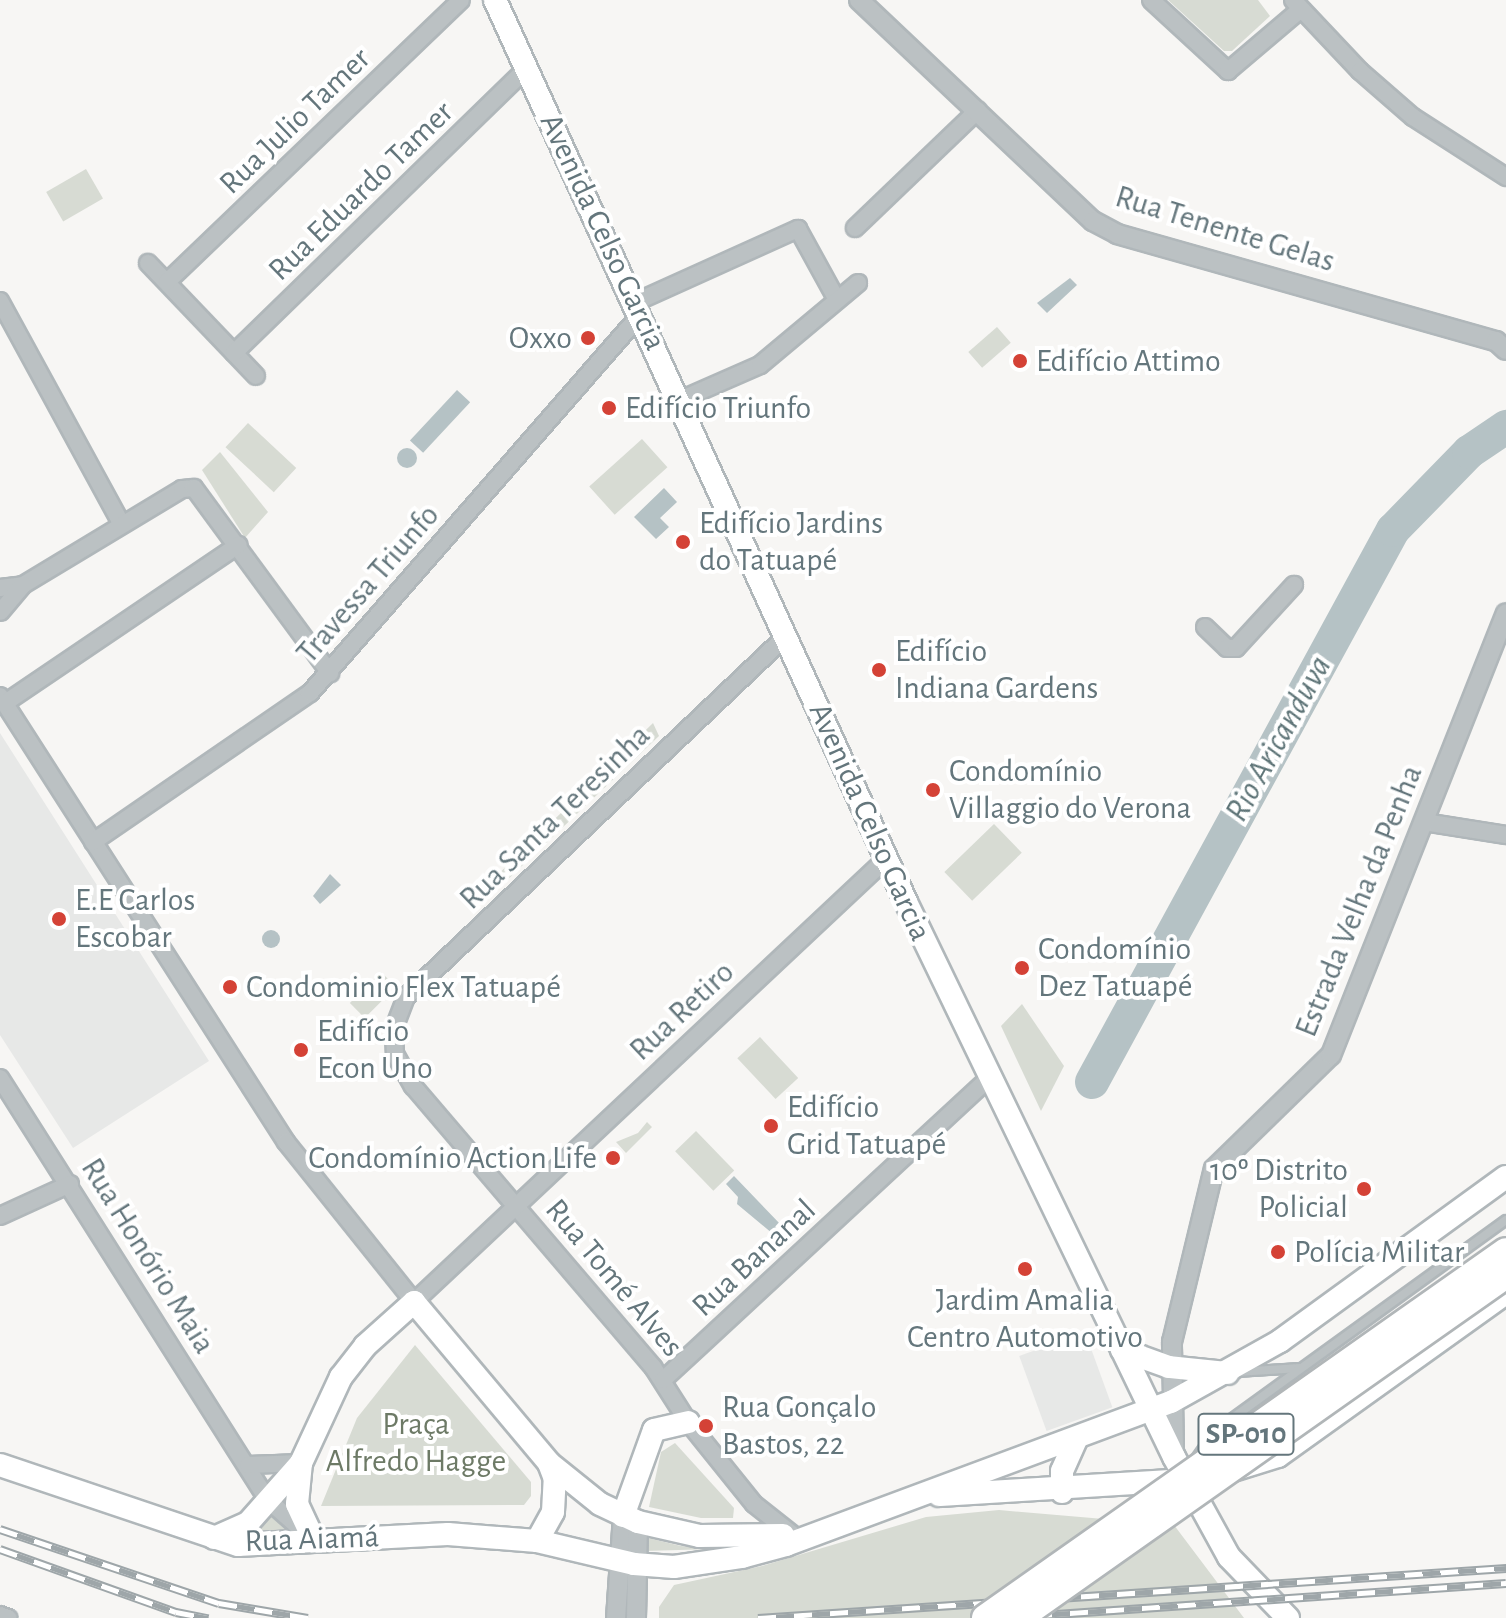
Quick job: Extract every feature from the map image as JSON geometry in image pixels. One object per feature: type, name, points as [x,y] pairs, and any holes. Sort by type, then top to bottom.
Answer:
[{"type":"highway","name":"SP-010","points":[[985,1618],[1506,1251]]},
{"type":"highway","name":"SP-010","points":[[1019,1618],[1506,1275]]},
{"type":"main road","name":"Avenida Celso Garcia","points":[[495,0],[989,1078],[1122,1350],[1161,1407],[1174,1457],[1229,1557],[1288,1618]]},
{"type":"main road","points":[[214,1538],[248,1523],[301,1463],[341,1377],[365,1346],[414,1302],[549,1463],[576,1487],[631,1519],[699,1536],[816,1533],[1076,1440],[1161,1407],[1230,1373],[1506,1177]]},
{"type":"main road","points":[[914,1498],[1062,1492],[1186,1480],[1256,1466],[1278,1456],[1506,1293]]},
{"type":"main road","points":[[1122,1350],[1169,1367],[1230,1373]]},
{"type":"main road","points":[[631,1519],[654,1430],[688,1422]]},
{"type":"main road","points":[[1062,1492],[1062,1471],[1076,1440]]},
{"type":"main road","points":[[301,1463],[297,1504],[314,1540]]},
{"type":"main road","points":[[537,1541],[553,1512],[555,1479],[549,1463]]},
{"type":"main road","name":"Rua Aiamá","points":[[0,1465],[214,1538],[254,1546],[448,1534],[537,1541],[625,1563],[705,1564],[816,1533]]},
{"type":"street","name":"Rua Julio Tamer","points":[[167,282],[461,0]]},
{"type":"street","name":"Rua Tenente Gelas","points":[[859,0],[1093,221],[1117,234],[1496,341],[1506,350]]},
{"type":"street","points":[[1151,0],[1228,71],[1296,5],[1413,117],[1506,177]]},
{"type":"street","name":"Rua Eduardo Tamer","points":[[234,353],[527,68]]},
{"type":"street","points":[[855,228],[978,110]]},
{"type":"street","points":[[638,308],[795,230],[804,232],[837,300]]},
{"type":"street","points":[[148,263],[256,376]]},
{"type":"street","points":[[680,400],[746,373],[858,283]]},
{"type":"street","points":[[0,301],[121,523]]},
{"type":"street","name":"Travessa Triunfo","points":[[93,842],[291,708],[330,673],[638,308]]},
{"type":"street","points":[[0,612],[23,585],[121,523],[188,487],[201,494],[330,673]]},
{"type":"street","points":[[238,545],[2,700],[317,1187],[414,1302]]},
{"type":"street","points":[[0,588],[23,585]]},
{"type":"street","points":[[1205,627],[1227,648],[1236,648],[1294,585]]},
{"type":"street","name":"Estrada Velha da Penha","points":[[1161,1407],[1176,1312],[1214,1169],[1331,1055],[1424,822],[1500,644],[1506,613]]},
{"type":"street","name":"Rua Santa Teresinha","points":[[395,1054],[396,1020],[406,997],[786,636]]},
{"type":"street","points":[[1424,822],[1506,835]]},
{"type":"street","name":"Rua Retiro","points":[[414,1302],[887,858]]},
{"type":"street","name":"Rua Tomé Alves","points":[[395,1054],[413,1086],[663,1380],[688,1422],[754,1504],[792,1534]]},
{"type":"street","name":"Rua Honório Maia","points":[[0,1078],[268,1500],[314,1540]]},
{"type":"street","name":"Rua Bananal","points":[[663,1380],[989,1078]]},
{"type":"street","points":[[0,1216],[70,1184]]},
{"type":"street","points":[[248,1465],[301,1463]]},
{"type":"street","points":[[616,1618],[631,1519]]},
{"type":"street","points":[[625,1563],[636,1618]]},
{"type":"street","points":[[0,1615],[8,1618]]},
{"type":"lane","points":[[1186,1480],[1206,1440],[1300,1368],[1506,1220]]},
{"type":"lane","points":[[1230,1373],[1300,1368]]},
{"type":"shaded area","points":[[1070,278],[1077,285],[1047,313],[1037,303]]},
{"type":"shaded area","points":[[457,390],[470,402],[423,453],[410,440]]},
{"type":"shaded area","points":[[407,448],[414,451],[417,458],[414,465],[407,468],[400,465],[397,458],[400,451]]},
{"type":"shaded area","points":[[664,488],[677,502],[660,518],[669,527],[656,539],[634,517]]},
{"type":"shaded area","name":"E.E Carlos Escobar","points":[[0,733],[209,1061],[73,1148],[0,1035]]},
{"type":"shaded area","points":[[330,874],[341,885],[320,904],[313,896]]},
{"type":"shaded area","points":[[267,930],[275,930],[280,939],[278,946],[267,948],[262,943],[262,935]]},
{"type":"shaded area","points":[[734,1176],[782,1226],[773,1234],[737,1204],[738,1197],[726,1184]]},
{"type":"shaded area","points":[[1085,1332],[1112,1407],[1047,1431],[1019,1356]]},
{"type":"green space","points":[[1168,0],[1258,0],[1270,16],[1232,51],[1224,51]]},
{"type":"green space","points":[[86,169],[103,198],[63,221],[46,192]]},
{"type":"green space","points":[[997,327],[1011,343],[982,368],[968,352]]},
{"type":"green space","points":[[248,423],[296,468],[274,492],[225,447]]},
{"type":"green space","points":[[642,439],[667,467],[615,515],[589,487]]},
{"type":"green space","points":[[220,452],[268,512],[245,538],[202,470]]},
{"type":"green space","points":[[653,723],[659,736],[482,904],[475,897]]},
{"type":"green space","points":[[994,824],[1022,853],[972,901],[944,872]]},
{"type":"green space","points":[[381,972],[396,987],[365,1018],[350,1003]]},
{"type":"green space","points":[[1022,1004],[1064,1066],[1041,1111],[1001,1026]]},
{"type":"green space","points":[[760,1037],[798,1078],[776,1099],[737,1058]]},
{"type":"green space","points":[[647,1122],[652,1127],[626,1153],[616,1142],[638,1133]]},
{"type":"green space","points":[[696,1131],[734,1171],[713,1191],[675,1151]]},
{"type":"green space","name":"Praça Alfredo Hagge","points":[[415,1345],[531,1482],[531,1496],[524,1505],[321,1506],[357,1418]]},
{"type":"green space","points":[[675,1443],[734,1508],[733,1518],[701,1518],[649,1507],[661,1452]]},
{"type":"green space","points":[[999,1510],[1174,1525],[1244,1618],[659,1618],[659,1607],[674,1585],[762,1566],[926,1517]]},
{"type":"green space","points":[[273,1514],[290,1533],[252,1536]]},
{"type":"green space","points":[[644,1537],[681,1546],[713,1549],[645,1551]]},
{"type":"waterway","name":"Rio Aricanduva","points":[[1092,1082],[1393,530],[1469,452],[1506,427]]},
{"type":"railway","points":[[0,1529],[219,1603],[308,1618]]},
{"type":"railway","points":[[0,1549],[176,1612],[208,1618]]},
{"type":"railway","points":[[758,1618],[1506,1568]]},
{"type":"railway","points":[[998,1618],[1506,1583]]},
{"type":"place","name":"Oxxo","points":[[588,338]]},
{"type":"place","name":"Edifício Attimo","points":[[1020,361]]},
{"type":"place","name":"Edifício Triunfo","points":[[609,408]]},
{"type":"place","name":"Edifício Jardins do Tatuapé","points":[[683,542]]},
{"type":"place","name":"Edifício Indiana Gardens","points":[[879,670]]},
{"type":"place","name":"Condomínio Villaggio do Verona","points":[[933,790]]},
{"type":"place","name":"E.E Carlos Escobar","points":[[59,919]]},
{"type":"place","name":"Condomínio Dez Tatuapé","points":[[1022,968]]},
{"type":"place","name":"Condominio Flex Tatuapé","points":[[230,987]]},
{"type":"place","name":"Edifício Econ Uno","points":[[301,1050]]},
{"type":"place","name":"Edifício Grid Tatuapé","points":[[771,1126]]},
{"type":"place","name":"Condomínio Action Life","points":[[613,1158]]},
{"type":"place","name":"10º Distrito Policial","points":[[1364,1189]]},
{"type":"place","name":"Polícia Militar","points":[[1278,1252]]},
{"type":"place","name":"Jardim Amalia Centro Automotivo","points":[[1025,1269]]},
{"type":"place","name":"Rua Gonçalo Bastos, 22","points":[[706,1426]]}]
